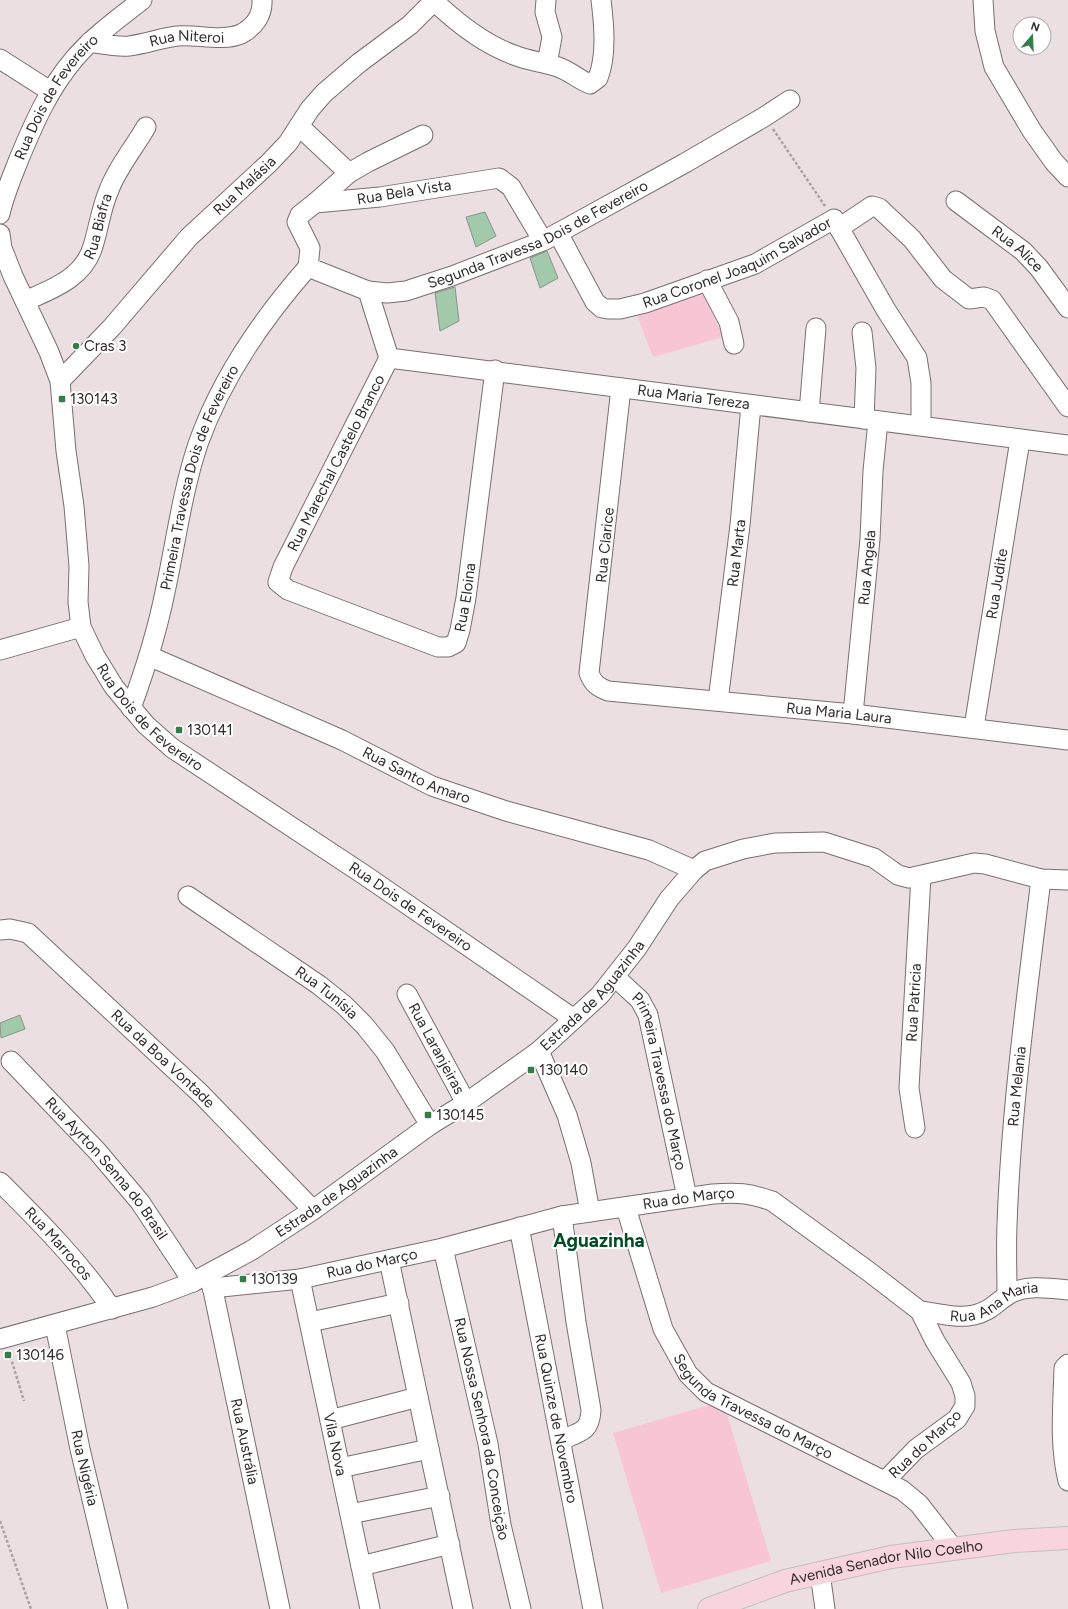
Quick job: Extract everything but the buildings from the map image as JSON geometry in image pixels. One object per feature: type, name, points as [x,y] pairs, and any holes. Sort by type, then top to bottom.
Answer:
[{"type":"main road","name":"Avenida Senador Nilo Coelho","points":[[709,1609],[771,1586],[891,1557],[1014,1541],[1068,1538]]},
{"type":"street","name":"Rua Dois de Fevereiro","points":[[0,214],[3,199],[50,90],[75,58],[90,42],[142,0]]},
{"type":"street","name":"Rua Niteroi","points":[[90,42],[125,46],[178,36],[233,37],[242,33],[254,24],[260,16],[262,0]]},
{"type":"street","points":[[434,0],[463,27],[491,45],[513,55],[564,69],[583,82],[590,84],[598,78],[602,58],[604,27],[601,0]]},
{"type":"street","name":"Rua Malásia","points":[[60,380],[112,327],[189,237],[269,163],[288,143],[324,93],[410,24],[434,0]]},
{"type":"street","points":[[546,0],[544,12],[552,37],[547,64]]},
{"type":"street","points":[[983,0],[985,31],[994,67],[1032,131],[1054,162],[1068,177]]},
{"type":"street","points":[[0,59],[50,90]]},
{"type":"street","name":"Segunda Travessa Dois de Fevereiro","points":[[308,267],[368,291],[387,293],[406,291],[452,276],[551,237],[622,199],[764,117],[790,100]]},
{"type":"street","points":[[299,126],[349,173]]},
{"type":"street","name":"Rua Biafra","points":[[25,301],[70,279],[86,260],[94,245],[100,217],[109,189],[146,127]]},
{"type":"street","name":"Rua Bela Vista","points":[[308,267],[310,248],[297,222],[300,215],[349,173],[423,135]]},
{"type":"street","name":"Rua Coronel Joaquim Salvador","points":[[492,179],[502,179],[511,187],[551,237],[596,302],[602,308],[620,309],[645,303],[754,264],[837,224]]},
{"type":"street","name":"Rua Bela Vista","points":[[315,203],[380,197],[492,179]]},
{"type":"street","name":"Rua Alice","points":[[956,201],[1023,251],[1039,268],[1068,308]]},
{"type":"street","points":[[922,425],[921,376],[917,358],[886,310],[837,224],[872,206],[879,208],[912,239],[943,279],[969,299],[984,297],[992,300],[1068,407]]},
{"type":"street","name":"Rua Dois de Fevereiro","points":[[0,234],[2,248],[60,380],[66,451],[74,506],[78,566],[78,602],[81,627],[105,673],[131,708],[146,725],[172,748],[363,874],[574,1019]]},
{"type":"street","name":"Primeira Travessa Dois de Fevereiro","points":[[131,708],[149,656],[166,592],[184,491],[199,443],[213,409],[244,354],[282,297],[308,267]]},
{"type":"street","points":[[707,280],[729,322],[734,344]]},
{"type":"street","points":[[368,291],[389,358]]},
{"type":"street","points":[[809,412],[816,328]]},
{"type":"street","name":"Rua Angela","points":[[853,714],[870,539],[873,471],[871,420],[862,332]]},
{"type":"street","name":"Rua Maria Tereza","points":[[389,358],[495,370],[621,388],[871,420],[922,425],[1020,440],[1068,445]]},
{"type":"street","name":"Rua Marechal Castelo Branco","points":[[283,567],[389,358]]},
{"type":"street","name":"Rua Eloina","points":[[283,567],[278,582],[288,590],[438,647],[448,647],[456,643],[466,598],[495,370]]},
{"type":"street","name":"Rua Clarice","points":[[608,691],[597,686],[592,681],[589,673],[605,548],[621,388]]},
{"type":"street","name":"Rua Marta","points":[[718,701],[740,525],[751,405]]},
{"type":"street","name":"Rua Judite","points":[[974,727],[1020,440]]},
{"type":"street","points":[[0,650],[81,627]]},
{"type":"street","name":"Rua Santo Amaro","points":[[149,656],[342,740],[432,786],[506,811],[649,850],[694,870]]},
{"type":"street","name":"Rua Maria Laura","points":[[608,691],[853,714],[974,727],[1068,740]]},
{"type":"street","name":"Estrada de Aguazinha","points":[[3,1339],[112,1309],[205,1281],[313,1210],[430,1125],[466,1103],[539,1051],[600,995],[637,948],[669,899],[694,870],[705,861],[743,849],[775,843],[824,842],[874,858],[898,875],[909,878],[974,863],[985,864],[1041,879],[1068,880]]},
{"type":"street","name":"Rua Patricia","points":[[915,1128],[909,1088],[921,876]]},
{"type":"street","name":"Rua Melania","points":[[1007,1295],[1007,1226],[1011,1162],[1020,1054],[1041,879]]},
{"type":"street","name":"Rua Tunísia","points":[[188,896],[319,985],[344,1005],[364,1025],[385,1051],[430,1125]]},
{"type":"street","name":"Rua da Boa Vontade","points":[[0,930],[10,929],[28,933],[201,1094],[313,1210]]},
{"type":"street","name":"Primeira Travessa do Março","points":[[615,977],[640,1000],[648,1015],[687,1197]]},
{"type":"street","name":"Rua Laranjeiras","points":[[407,994],[466,1103]]},
{"type":"street","points":[[539,1051],[567,1114],[581,1163],[590,1212]]},
{"type":"street","name":"Rua Ayrton Senna do Brasil","points":[[11,1061],[97,1151],[205,1281]]},
{"type":"street","name":"Rua Marrocos","points":[[0,1182],[60,1242],[91,1278],[112,1309]]},
{"type":"street","name":"Rua do Março","points":[[205,1281],[300,1279],[443,1248],[562,1216],[626,1208],[687,1197],[738,1192],[772,1201],[875,1276],[920,1311],[935,1341],[961,1383],[965,1396],[965,1406],[956,1419],[916,1449],[885,1481]]},
{"type":"street","name":"Segunda Travessa do Março","points":[[626,1208],[663,1328],[688,1374],[706,1392],[902,1490],[919,1504],[953,1548]]},
{"type":"street","points":[[561,1440],[586,1429],[590,1424],[591,1410],[576,1322],[562,1216]]},
{"type":"street","name":"Rua Quinze de Novembro","points":[[519,1227],[547,1380],[561,1440],[593,1609]]},
{"type":"street","name":"Rua Nossa Senhora da Conceição","points":[[443,1248],[488,1444],[501,1525],[521,1609]]},
{"type":"street","points":[[390,1260],[463,1609]]},
{"type":"street","name":"Vila Nova","points":[[300,1279],[370,1609]]},
{"type":"street","name":"Rua Austrália","points":[[205,1281],[280,1609]]},
{"type":"street","name":"Rua Ana Maria","points":[[920,1311],[960,1316],[974,1315],[990,1310],[1007,1295],[1016,1290],[1034,1288],[1068,1290]]},
{"type":"street","points":[[310,1322],[398,1304]]},
{"type":"street","name":"Rua Nigéria","points":[[55,1325],[80,1449],[118,1609]]},
{"type":"street","points":[[1068,1364],[1064,1368],[1062,1435],[1064,1467],[1068,1481]]},
{"type":"street","points":[[330,1420],[418,1397]]},
{"type":"street","points":[[340,1468],[429,1449]]},
{"type":"street","points":[[350,1514],[440,1496]]},
{"type":"street","points":[[361,1566],[450,1544]]},
{"type":"street","points":[[820,1573],[825,1609]]},
{"type":"path","name":"Rua Coronel Joaquim Salvador","points":[[764,117],[837,224]]},
{"type":"path","points":[[3,1339],[24,1401]]},
{"type":"path","points":[[0,1521],[31,1609]]},
{"type":"shaded area","points":[[700,284],[723,337],[653,357],[634,307]]},
{"type":"shaded area","points":[[723,1401],[771,1561],[661,1593],[613,1433]]},
{"type":"place","name":"Cras 3","points":[[76,346]]},
{"type":"place","name":"130143","points":[[62,399]]},
{"type":"place","name":"130141","points":[[179,730]]},
{"type":"place","name":"130140","points":[[531,1070]]},
{"type":"place","name":"130145","points":[[428,1115]]},
{"type":"place","name":"130139","points":[[243,1279]]},
{"type":"place","name":"130146","points":[[8,1355]]},
{"type":"district","name":"Aguazinha","points":[[599,1240]]}]
